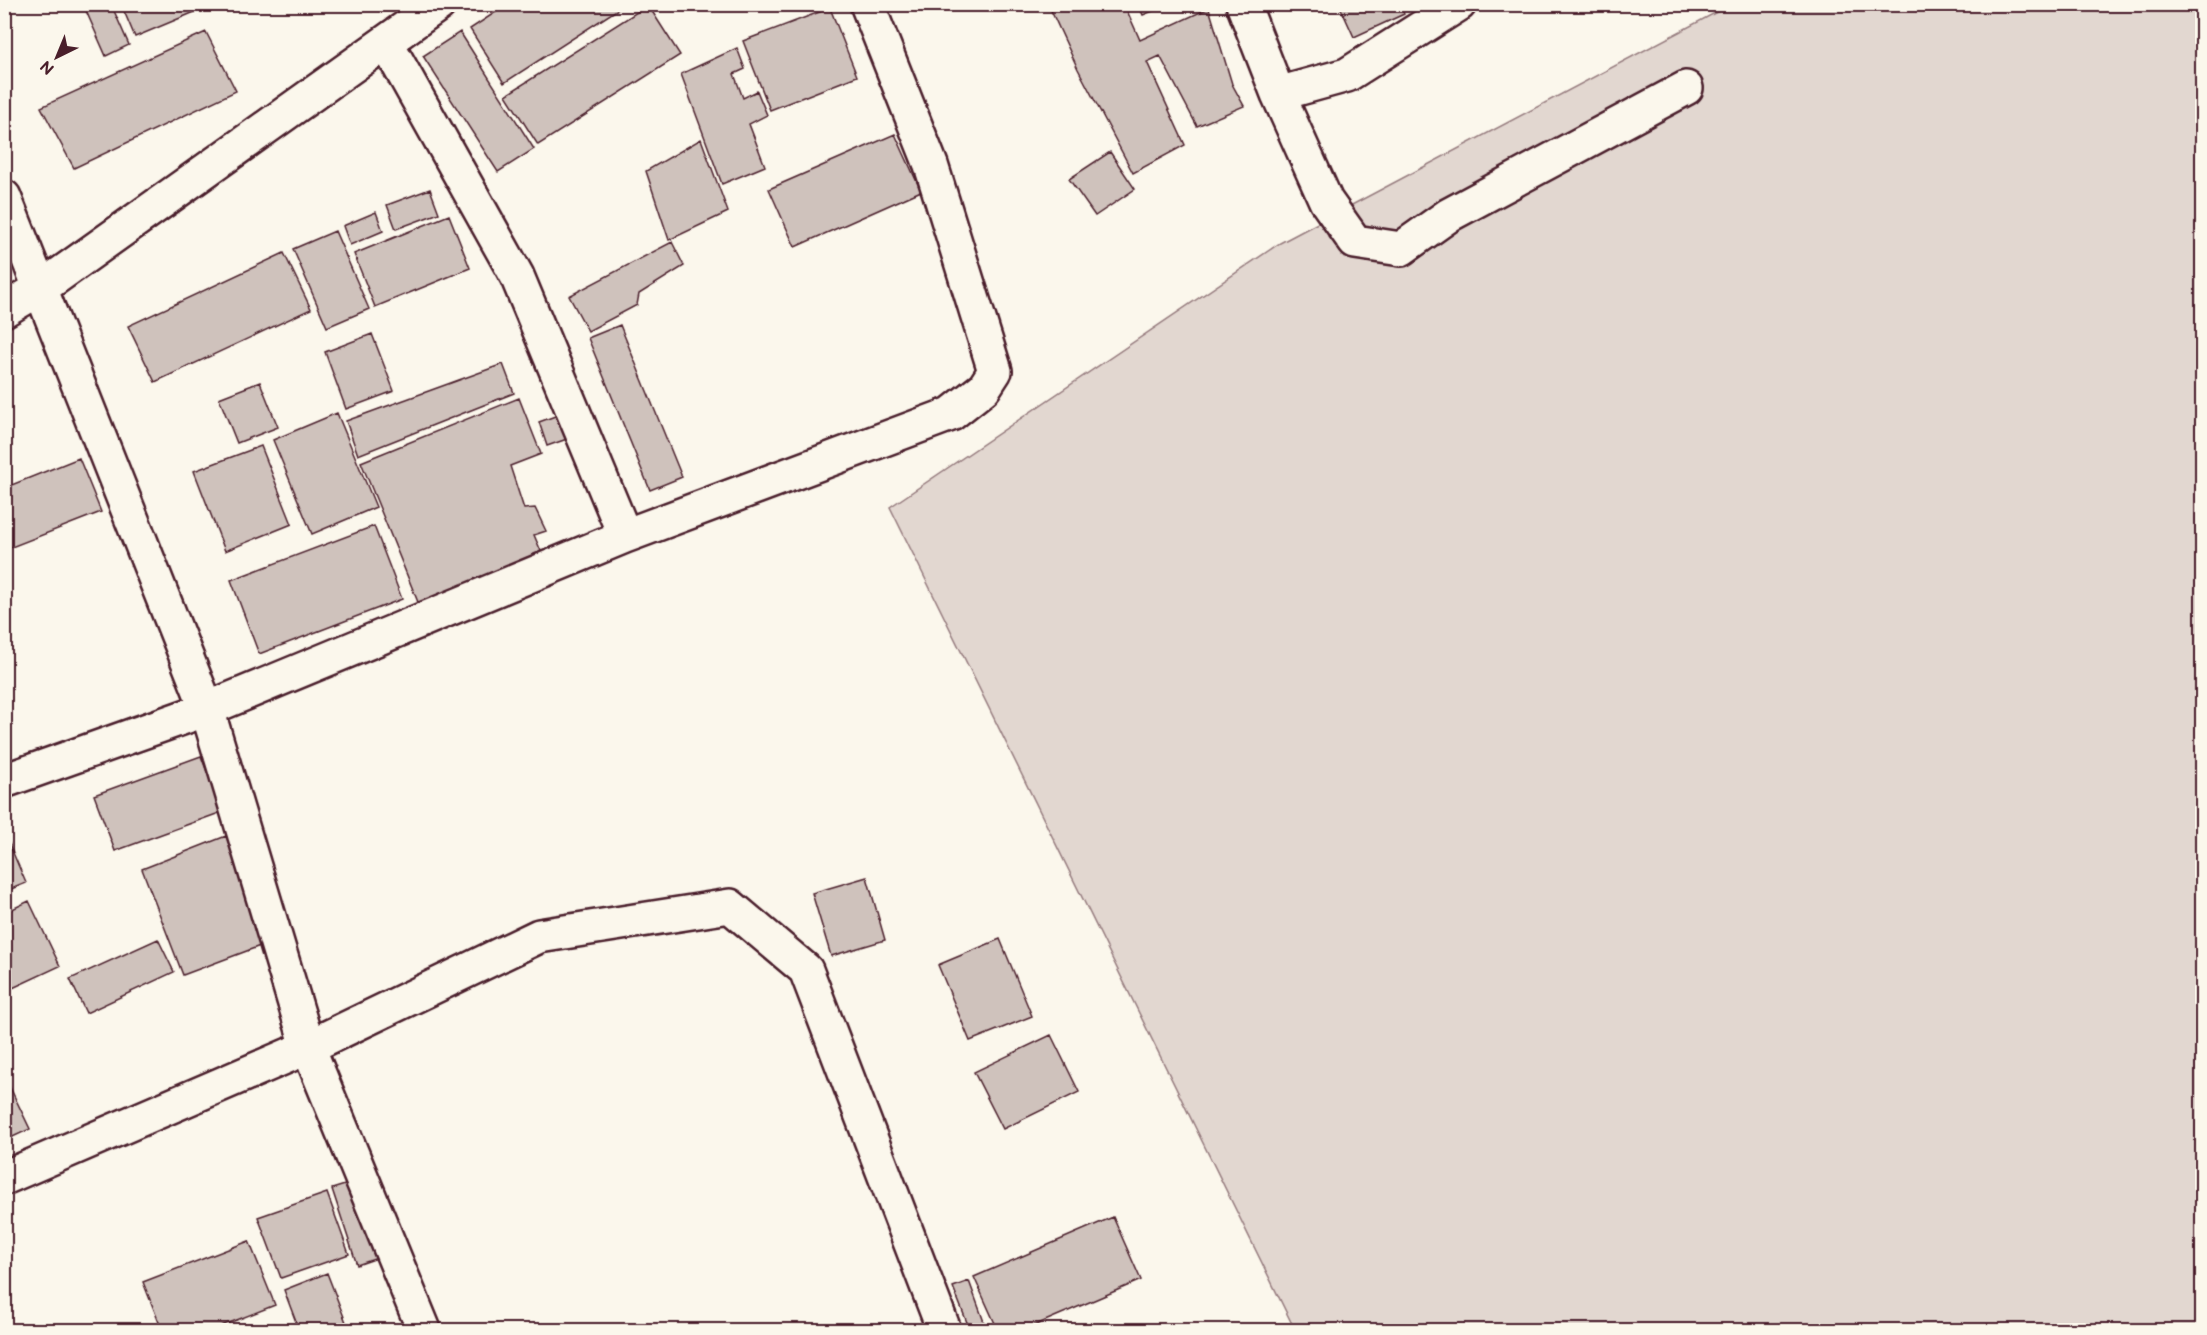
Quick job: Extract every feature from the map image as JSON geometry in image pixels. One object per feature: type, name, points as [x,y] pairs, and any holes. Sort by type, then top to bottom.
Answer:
[{"type":"street","points":[[4,781],[207,709],[625,536],[951,414],[984,388],[995,371],[931,165],[867,4]]},
{"type":"street","points":[[1243,4],[1278,94],[1326,201],[1355,242],[1401,249],[1449,215],[1686,88]]},
{"type":"street","points":[[1278,94],[1347,75],[1459,4]]},
{"type":"street","points":[[4,310],[41,288],[386,42],[427,8]]},
{"type":"street","points":[[386,42],[517,276],[625,536]]},
{"type":"street","points":[[4,197],[207,709],[308,1047],[424,1330]]},
{"type":"street","points":[[4,1178],[308,1047],[539,936],[730,906],[806,970],[944,1330]]},
{"type":"shaded area","points":[[1730,5],[2202,5],[2202,1330],[1295,1330],[890,507],[1280,243]]},
{"type":"building","points":[[83,4],[111,4],[129,45],[106,56]]},
{"type":"building","points":[[121,4],[194,4],[197,11],[135,37]]},
{"type":"building","points":[[508,4],[626,4],[504,83],[470,29]]},
{"type":"building","points":[[1048,4],[1124,4],[1140,40],[1209,8],[1232,84],[1244,106],[1197,126],[1160,56],[1147,62],[1185,145],[1133,173],[1078,69]]},
{"type":"building","points":[[1138,4],[1170,4],[1143,15]]},
{"type":"building","points":[[1339,4],[1400,4],[1404,14],[1354,37]]},
{"type":"building","points":[[648,5],[680,55],[538,145],[506,95]]},
{"type":"building","points":[[830,8],[857,76],[770,110],[743,41]]},
{"type":"building","points":[[206,32],[236,91],[74,168],[41,107]]},
{"type":"building","points":[[460,32],[534,149],[498,172],[423,56]]},
{"type":"building","points":[[737,48],[745,69],[734,74],[743,98],[757,91],[767,115],[749,124],[765,166],[722,184],[681,74]]},
{"type":"building","points":[[895,134],[921,191],[795,247],[769,189]]},
{"type":"building","points":[[701,139],[728,212],[669,240],[646,171]]},
{"type":"building","points":[[1110,152],[1135,189],[1095,216],[1069,179]]},
{"type":"building","points":[[430,189],[439,213],[396,229],[387,205]]},
{"type":"building","points":[[376,212],[383,231],[350,245],[343,226]]},
{"type":"building","points":[[449,215],[470,268],[375,307],[354,254]]},
{"type":"building","points":[[335,231],[369,309],[327,327],[293,249]]},
{"type":"building","points":[[672,242],[684,266],[639,294],[637,305],[588,331],[569,296]]},
{"type":"building","points":[[284,253],[311,309],[155,382],[128,326]]},
{"type":"building","points":[[620,325],[682,477],[650,490],[588,338]]},
{"type":"building","points":[[372,334],[394,391],[346,409],[325,352]]},
{"type":"building","points":[[503,364],[514,393],[358,455],[346,421]]},
{"type":"building","points":[[260,382],[278,427],[237,443],[219,398]]},
{"type":"building","points":[[519,398],[541,454],[510,466],[524,509],[535,508],[546,531],[534,535],[544,558],[420,607],[361,462]]},
{"type":"building","points":[[337,413],[376,507],[312,534],[273,440]]},
{"type":"building","points":[[558,415],[567,439],[547,446],[539,422]]},
{"type":"building","points":[[261,446],[292,524],[225,551],[194,471]]},
{"type":"building","points":[[79,458],[101,512],[4,550],[4,488]]},
{"type":"building","points":[[374,526],[402,599],[259,654],[231,580]]},
{"type":"building","points":[[201,756],[222,812],[115,851],[94,795]]},
{"type":"building","points":[[4,832],[26,883],[4,892]]},
{"type":"building","points":[[226,836],[268,943],[183,975],[142,869]]},
{"type":"building","points":[[867,877],[885,940],[831,956],[812,893]]},
{"type":"building","points":[[29,901],[60,966],[4,992],[4,913]]},
{"type":"building","points":[[158,939],[174,972],[86,1013],[70,979]]},
{"type":"building","points":[[1000,939],[1032,1016],[970,1041],[938,965]]},
{"type":"building","points":[[1051,1035],[1079,1092],[1003,1129],[974,1072]]},
{"type":"building","points":[[4,1075],[30,1129],[4,1141]]},
{"type":"building","points":[[361,1180],[386,1255],[357,1265],[332,1189]]},
{"type":"building","points":[[327,1193],[349,1254],[281,1278],[258,1217]]},
{"type":"building","points":[[1113,1217],[1141,1280],[1024,1330],[998,1330],[974,1277]]},
{"type":"building","points":[[249,1241],[275,1305],[211,1330],[162,1330],[143,1282]]},
{"type":"building","points":[[327,1273],[349,1330],[299,1330],[284,1290]]},
{"type":"building","points":[[969,1281],[987,1330],[970,1330],[953,1287]]}]
